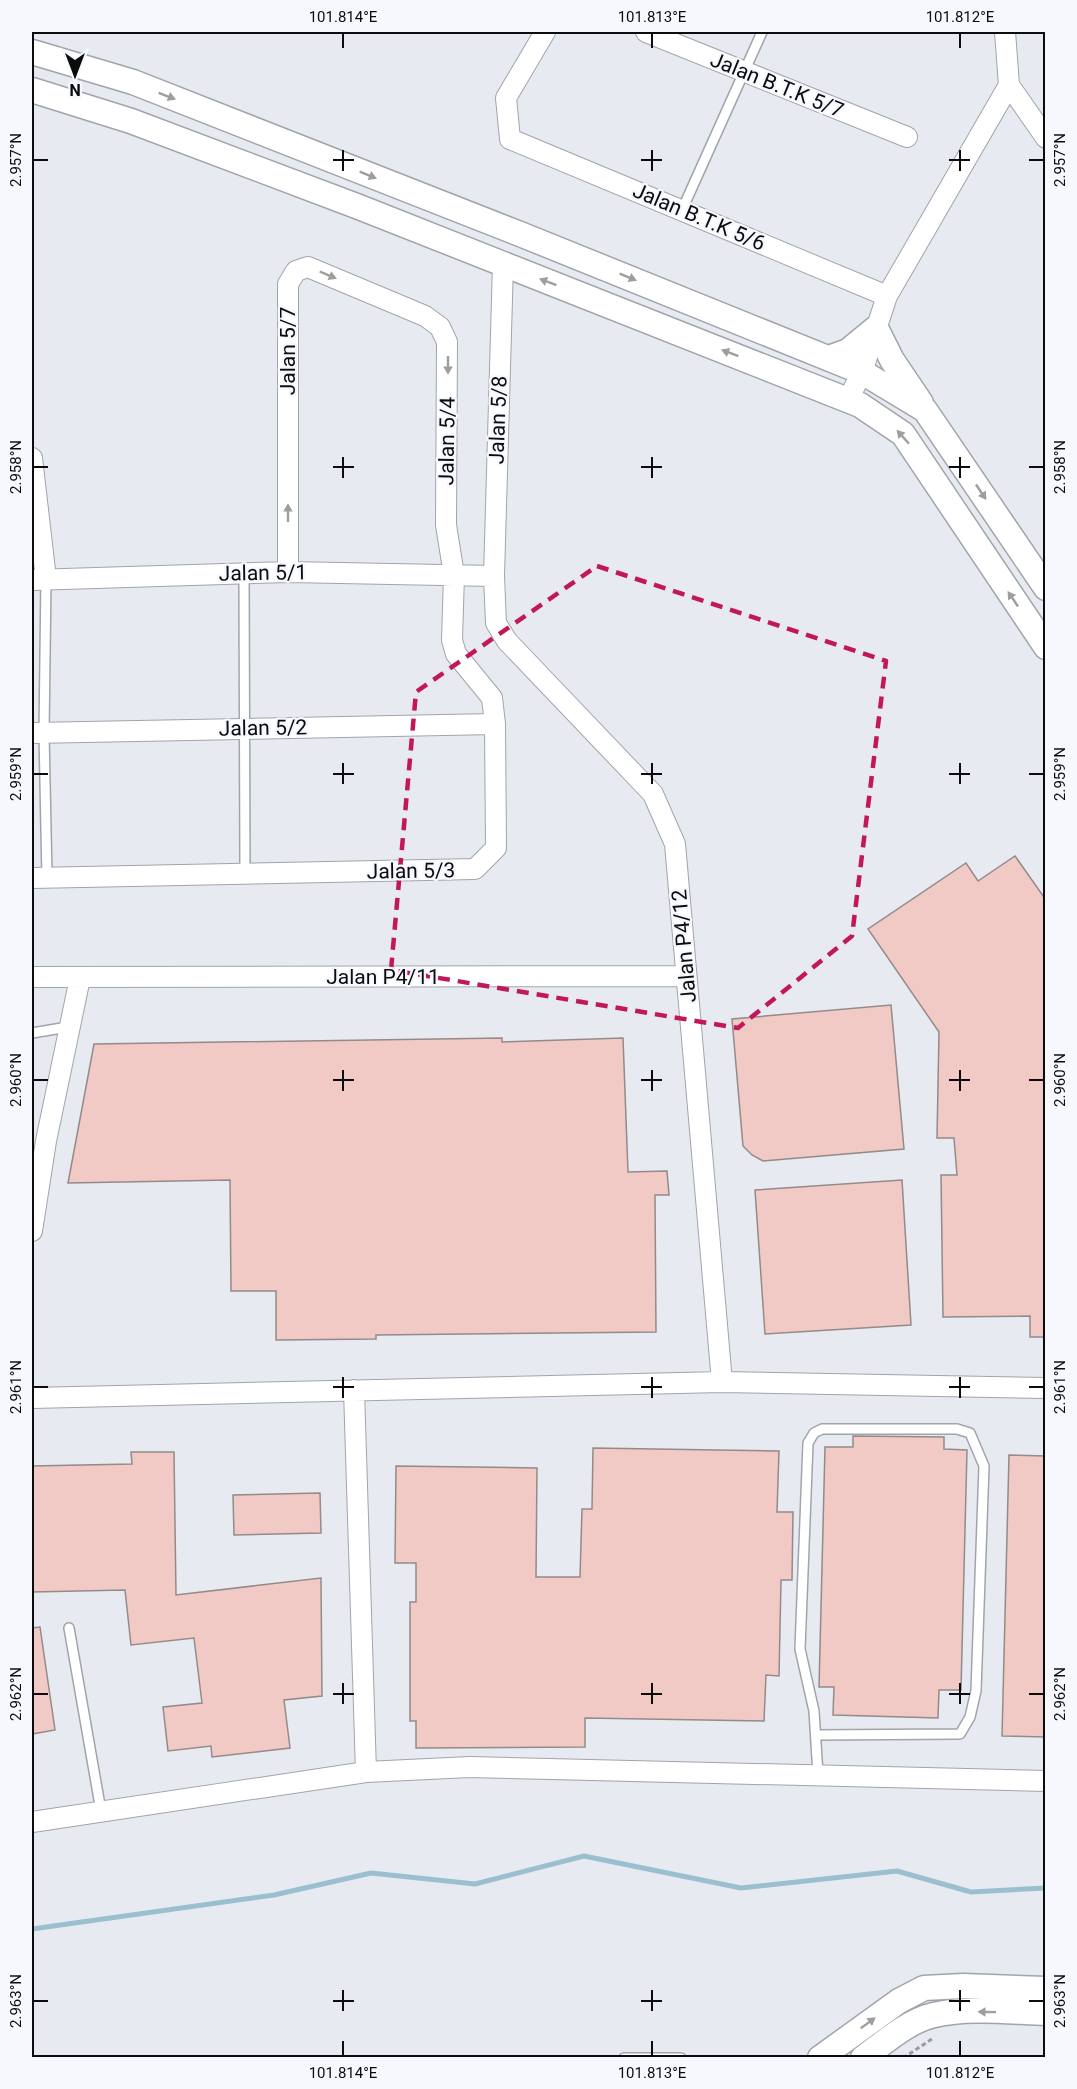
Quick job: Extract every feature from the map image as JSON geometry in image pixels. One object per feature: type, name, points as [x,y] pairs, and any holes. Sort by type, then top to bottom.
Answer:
[{"type":"street","name":"Jalan B.T.K 5/6","points":[[545,32],[506,98],[510,139],[887,296]]},
{"type":"street","name":"Jalan B.T.K 5/7","points":[[646,32],[908,137]]},
{"type":"street","points":[[1005,32],[1009,85],[1046,138]]},
{"type":"street","points":[[32,52],[133,82],[520,234],[862,372],[925,410]]},
{"type":"street","points":[[131,121],[133,82]]},
{"type":"street","points":[[848,400],[862,372],[887,296],[1009,85]]},
{"type":"street","points":[[32,90],[131,121],[860,405],[903,434],[1046,647]]},
{"type":"street","name":"Jalan 5/8","points":[[494,576],[503,264]]},
{"type":"street","name":"Jalan 5/7","points":[[288,572],[288,284],[296,271],[308,267],[425,316]]},
{"type":"street","name":"Jalan 5/4","points":[[425,316],[440,327],[447,342],[446,525],[454,575]]},
{"type":"street","points":[[829,358],[848,351],[876,328]]},
{"type":"street","points":[[876,328],[892,360],[1046,588]]},
{"type":"street","points":[[32,458],[39,580]]},
{"type":"street","name":"Jalan 5/1","points":[[39,580],[288,572],[494,576]]},
{"type":"street","name":"Jalan 5/3","points":[[39,878],[475,869],[496,848],[495,724],[492,698],[456,654],[452,640],[454,575]]},
{"type":"street","name":"Jalan P4/12","points":[[494,576],[496,622],[507,641],[653,794],[675,844],[722,1382]]},
{"type":"street","name":"Jalan 5/2","points":[[38,733],[495,724]]},
{"type":"street","name":"Jalan P4/11","points":[[32,977],[686,976]]},
{"type":"street","points":[[32,1232],[46,1141],[80,978]]},
{"type":"street","points":[[32,1398],[722,1382],[1046,1388]]},
{"type":"street","points":[[354,1390],[366,1772]]},
{"type":"street","points":[[32,1822],[366,1772],[470,1767],[1046,1781]]},
{"type":"street","points":[[820,2058],[898,2001],[924,1988],[963,1986],[1046,1989]]},
{"type":"street","points":[[863,2058],[905,2028],[933,2015],[960,2011],[1046,2013]]},
{"type":"lane","points":[[682,210],[762,32]]},
{"type":"lane","points":[[244,573],[245,874]]},
{"type":"lane","points":[[39,580],[39,878]]},
{"type":"lane","points":[[32,1034],[69,1027]]},
{"type":"lane","points":[[816,1735],[960,1734],[970,1717],[976,1691],[984,1466],[970,1433],[957,1430],[822,1430],[814,1433],[808,1443],[800,1649],[814,1711],[818,1775]]},
{"type":"lane","points":[[69,1628],[101,1811]]},
{"type":"lane","points":[[624,2058],[681,2058]]},
{"type":"highlighted area","points":[[597,566],[886,661],[852,936],[738,1028],[391,970],[416,692]]},
{"type":"building","points":[[1015,856],[1046,900],[1046,1337],[1030,1337],[1030,1316],[943,1317],[941,1175],[957,1175],[954,1138],[937,1138],[939,1032],[868,929],[966,863],[978,881]]},
{"type":"building","points":[[891,1005],[904,1149],[763,1161],[752,1155],[743,1146],[732,1019]]},
{"type":"building","points":[[502,1038],[502,1042],[623,1038],[628,1172],[667,1171],[669,1195],[655,1195],[656,1332],[376,1335],[376,1339],[276,1340],[276,1291],[231,1291],[230,1180],[68,1183],[94,1044]]},
{"type":"building","points":[[902,1180],[911,1325],[765,1334],[755,1190]]},
{"type":"building","points":[[853,1436],[944,1437],[944,1449],[967,1450],[961,1690],[939,1690],[938,1718],[833,1715],[834,1687],[819,1687],[825,1447],[853,1447]]},
{"type":"building","points":[[593,1448],[779,1451],[777,1512],[793,1512],[792,1580],[781,1580],[779,1676],[766,1675],[764,1721],[585,1718],[585,1747],[416,1748],[416,1721],[410,1721],[410,1602],[416,1602],[416,1563],[395,1563],[396,1466],[537,1468],[536,1577],[580,1577],[582,1509],[592,1509]]},
{"type":"building","points":[[131,1452],[174,1452],[176,1595],[321,1578],[322,1696],[284,1700],[290,1748],[212,1757],[211,1746],[168,1751],[163,1707],[202,1703],[194,1638],[131,1645],[125,1590],[32,1592],[32,1466],[132,1464]]},
{"type":"building","points":[[1009,1455],[1046,1456],[1046,1737],[1002,1736]]},
{"type":"building","points":[[320,1493],[321,1533],[234,1535],[233,1495]]},
{"type":"building","points":[[40,1627],[55,1730],[32,1734],[32,1628]]},
{"type":"waterway","points":[[32,1929],[274,1895],[371,1873],[475,1884],[584,1856],[741,1888],[897,1871],[971,1892],[1046,1888]]}]
